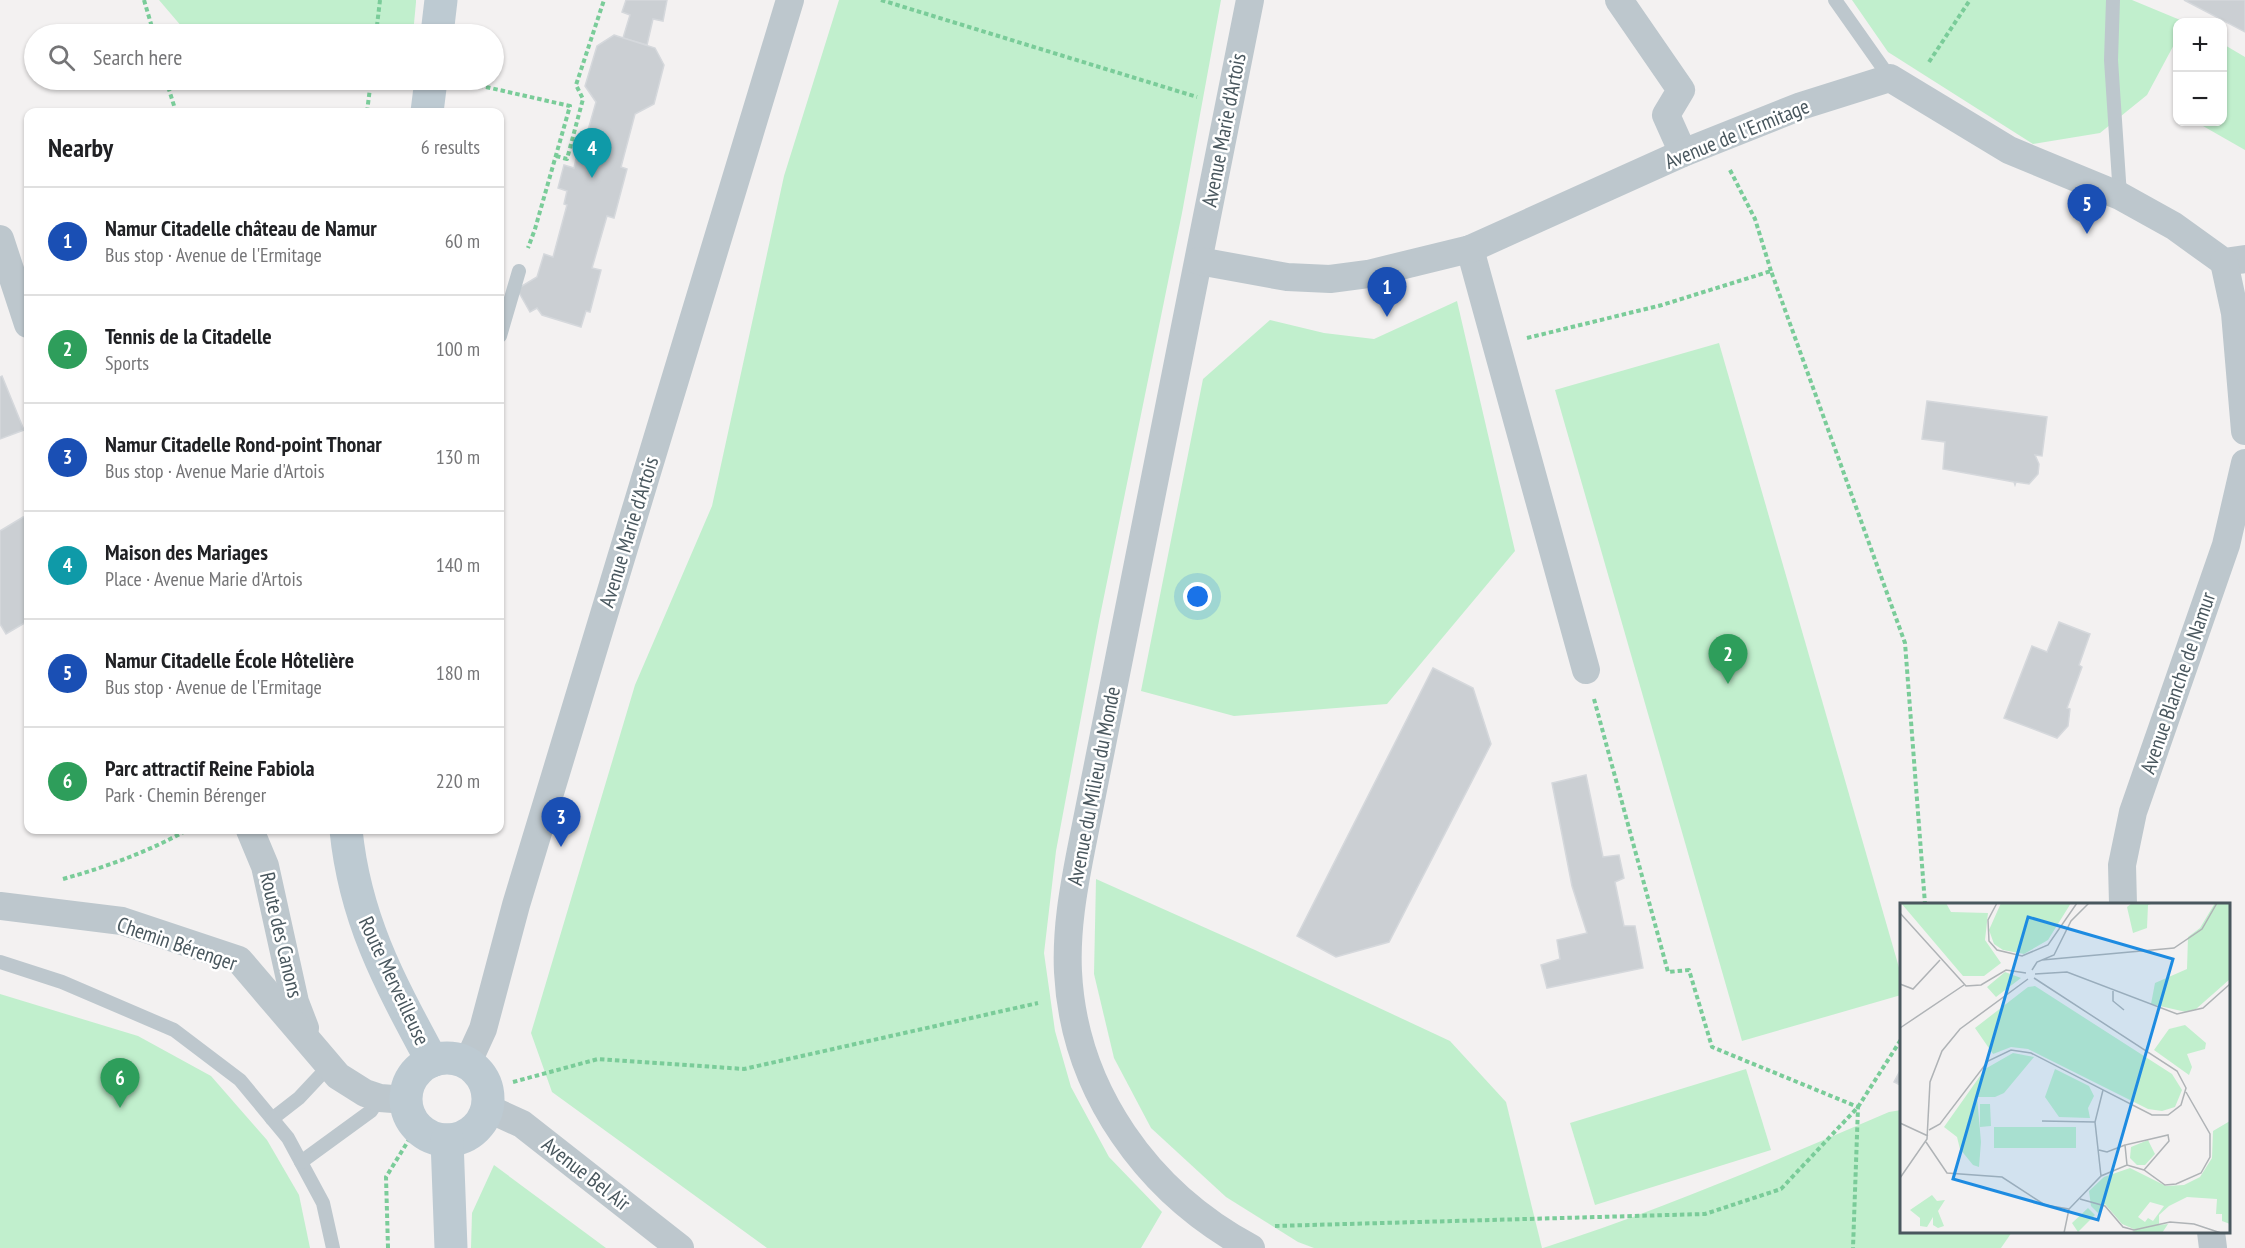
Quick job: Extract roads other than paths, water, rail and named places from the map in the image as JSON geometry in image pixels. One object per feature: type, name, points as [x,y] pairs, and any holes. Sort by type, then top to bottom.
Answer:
[{"type":"main road","points":[[438,24],[441,0]]},
{"type":"main road","points":[[428,108],[430,90]]},
{"type":"main road","name":"Route Merveilleuse","points":[[347,834],[352,874],[370,935],[390,982],[432,1061]]},
{"type":"main road","points":[[413,1116],[464,1137],[475,1129],[487,1099],[481,1077],[467,1064],[451,1059],[432,1061],[414,1075],[408,1088],[413,1116],[451,1248]]},
{"type":"street","name":"Avenue Marie d'Artois","points":[[467,1064],[483,1029],[555,775],[790,0]]},
{"type":"street","name":"Avenue Marie d'Artois","points":[[1198,261],[1250,0]]},
{"type":"street","points":[[1619,0],[1681,90],[1665,116],[1683,153]]},
{"type":"street","points":[[1900,84],[2009,150],[2120,196],[2234,260],[2235,313],[2245,431]]},
{"type":"street","name":"Avenue de l'Ermitage","points":[[1198,261],[1287,278],[1330,279],[1368,274],[1470,249],[1683,153],[1801,106],[1900,84]]},
{"type":"street","points":[[0,239],[24,312]]},
{"type":"street","points":[[1470,249],[1586,670]]},
{"type":"street","name":"Avenue du Milieu du Monde","points":[[1198,261],[1073,893],[1068,933],[1068,971],[1070,996],[1087,1063],[1114,1123],[1160,1180],[1196,1212],[1243,1244]]},
{"type":"street","name":"Avenue Blanche de Namur","points":[[2123,903],[2122,865],[2133,812],[2226,546],[2245,462]]},
{"type":"street","name":"Route des Canons","points":[[252,834],[265,866],[296,1002],[309,1042]]},
{"type":"street","name":"Chemin Bérenger","points":[[0,906],[122,921],[239,960],[329,1066],[354,1088],[413,1116]]},
{"type":"street","name":"Avenue Bel Air","points":[[487,1099],[680,1248]]},
{"type":"street","points":[[2211,1233],[2212,1248]]},
{"type":"lane","points":[[1835,0],[1900,84]]},
{"type":"lane","points":[[2113,0],[2111,60],[2120,196]]},
{"type":"lane","points":[[504,322],[519,271]]},
{"type":"lane","points":[[0,962],[62,982],[174,1030],[240,1080],[288,1138],[324,1203],[333,1248]]},
{"type":"lane","points":[[272,1119],[299,1098],[329,1066]]},
{"type":"lane","points":[[301,1162],[371,1112],[413,1116]]},
{"type":"place","name":"Maison des Mariages","points":[[592,178]]},
{"type":"place","name":"Namur Citadelle École Hôtelière","points":[[2087,234]]},
{"type":"place","name":"Namur Citadelle château de Namur","points":[[1387,317]]},
{"type":"place","name":"Tennis de la Citadelle","points":[[1728,684]]},
{"type":"place","name":"Namur Citadelle Rond-point Thonar","points":[[561,847]]},
{"type":"place","name":"Parc attractif Reine Fabiola","points":[[120,1108]]}]
